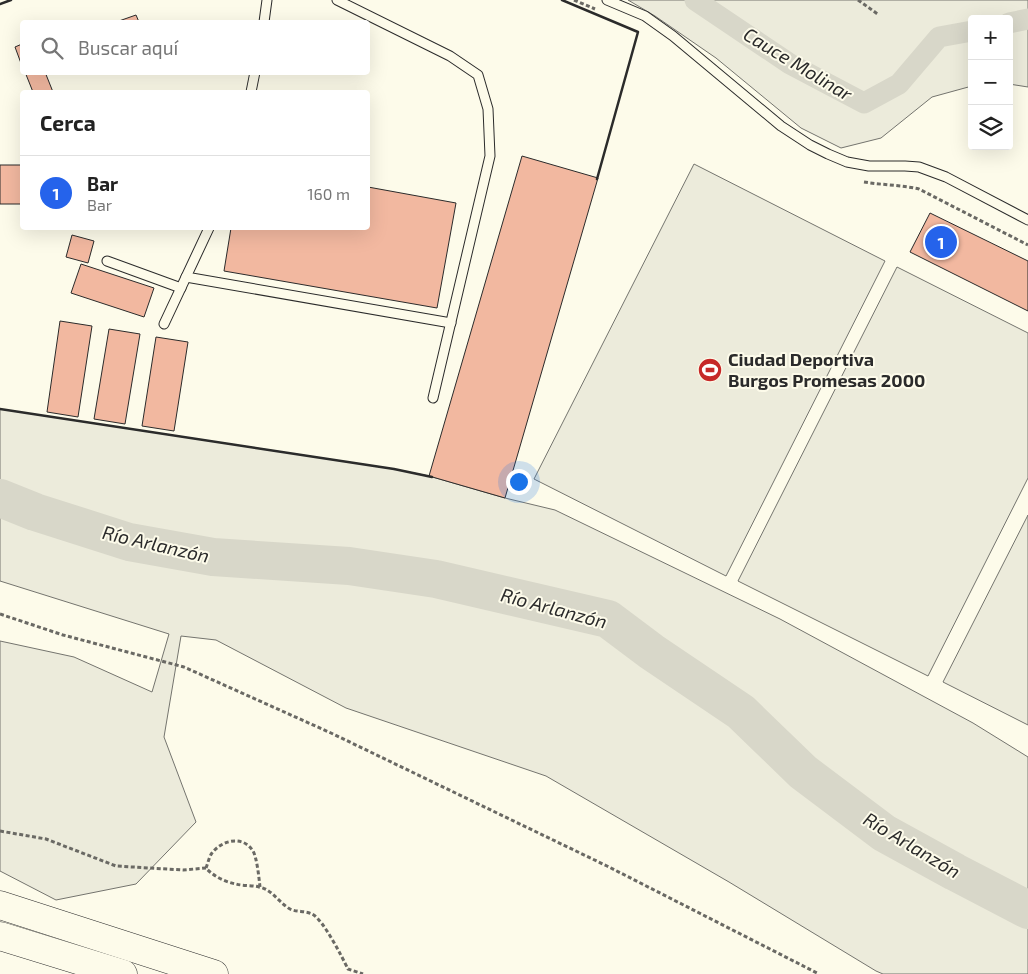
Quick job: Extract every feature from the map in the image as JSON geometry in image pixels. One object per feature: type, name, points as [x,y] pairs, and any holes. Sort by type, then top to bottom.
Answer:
[{"type":"highway","points":[[0,905],[214,974]]},
{"type":"highway","points":[[0,936],[123,974]]},
{"type":"highway","points":[[0,946],[85,974]]},
{"type":"lane","points":[[264,20],[267,0]]},
{"type":"lane","points":[[337,0],[450,56],[478,75],[488,109],[490,156],[433,398]]},
{"type":"lane","points":[[608,0],[645,16],[673,36],[782,126],[810,145],[848,162],[869,166],[919,167],[946,177],[1028,220]]},
{"type":"lane","points":[[251,90],[254,75]]},
{"type":"lane","points":[[164,324],[208,230]]},
{"type":"lane","points":[[107,261],[181,288]]},
{"type":"lane","points":[[186,277],[451,323]]},
{"type":"path","points":[[858,0],[880,15]]},
{"type":"path","points":[[0,614],[63,635],[184,667],[331,733],[607,866],[818,974]]},
{"type":"path","points":[[0,831],[46,839],[116,866],[183,870],[206,868]]},
{"type":"path","points":[[206,868],[211,855],[217,848],[227,842],[236,840],[242,842],[254,852],[260,887]]},
{"type":"path","points":[[206,868],[212,875],[234,884],[260,887],[273,894],[288,908],[296,912],[308,912],[315,915],[348,969],[363,974]]},
{"type":"shaded area","points":[[628,0],[1028,0],[1028,87],[1013,85],[1013,15],[968,15],[968,87],[932,97],[881,138],[841,148],[801,128],[716,58]]},
{"type":"shaded area","name":"Ciudad Deportiva Burgos Promesas 2000","points":[[694,164],[885,261],[726,576],[534,479]]},
{"type":"shaded area","name":"Ciudad Deportiva Burgos Promesas 2000","points":[[897,267],[1028,333],[1028,478],[928,676],[738,581]]},
{"type":"shaded area","points":[[0,409],[394,469],[429,476],[555,510],[780,619],[973,723],[1028,757],[1028,974],[883,974],[546,776],[346,708],[216,640],[181,636],[164,737],[196,822],[136,884],[56,900],[0,871],[0,641],[74,657],[152,692],[169,634],[0,581]]},
{"type":"shaded area","points":[[1028,515],[1028,725],[943,682]]},
{"type":"building","points":[[136,15],[138,20],[122,20]]},
{"type":"building","points":[[20,45],[20,61],[15,47]]},
{"type":"building","points":[[26,75],[46,75],[52,90],[32,90]]},
{"type":"building","points":[[522,156],[598,178],[505,498],[429,476]]},
{"type":"building","points":[[0,165],[20,165],[20,204],[0,204]]},
{"type":"building","points":[[370,187],[456,203],[437,308],[224,271],[231,230],[370,230]]},
{"type":"building","points":[[930,213],[1028,261],[1028,311],[910,252]]},
{"type":"building","points":[[72,235],[94,241],[88,263],[66,257]]},
{"type":"building","points":[[81,264],[154,288],[144,317],[71,293]]},
{"type":"building","points":[[60,321],[92,326],[78,417],[47,412]]},
{"type":"building","points":[[109,329],[140,334],[125,424],[94,419]]},
{"type":"building","points":[[156,337],[188,342],[174,431],[142,426]]},
{"type":"waterway","name":"Cauce Molinar","points":[[695,0],[790,64],[864,103],[899,84],[939,37],[968,32]]},
{"type":"waterway","name":"Cauce Molinar","points":[[1013,22],[1028,19]]},
{"type":"waterway","name":"Río Arlanzón","points":[[0,498],[35,512],[129,542],[213,557],[349,566],[436,579],[608,619],[652,652],[741,712],[803,772],[884,833],[1028,910]]},
{"type":"wall","points":[[0,4],[11,0]]},
{"type":"wall","points":[[562,0],[638,32],[597,179]]},
{"type":"wall","points":[[0,409],[394,469],[432,477]]},
{"type":"place","name":"Bar","points":[[941,242]]},
{"type":"place","name":"Ciudad Deportiva Burgos Promesas 2000","points":[[710,370]]}]
